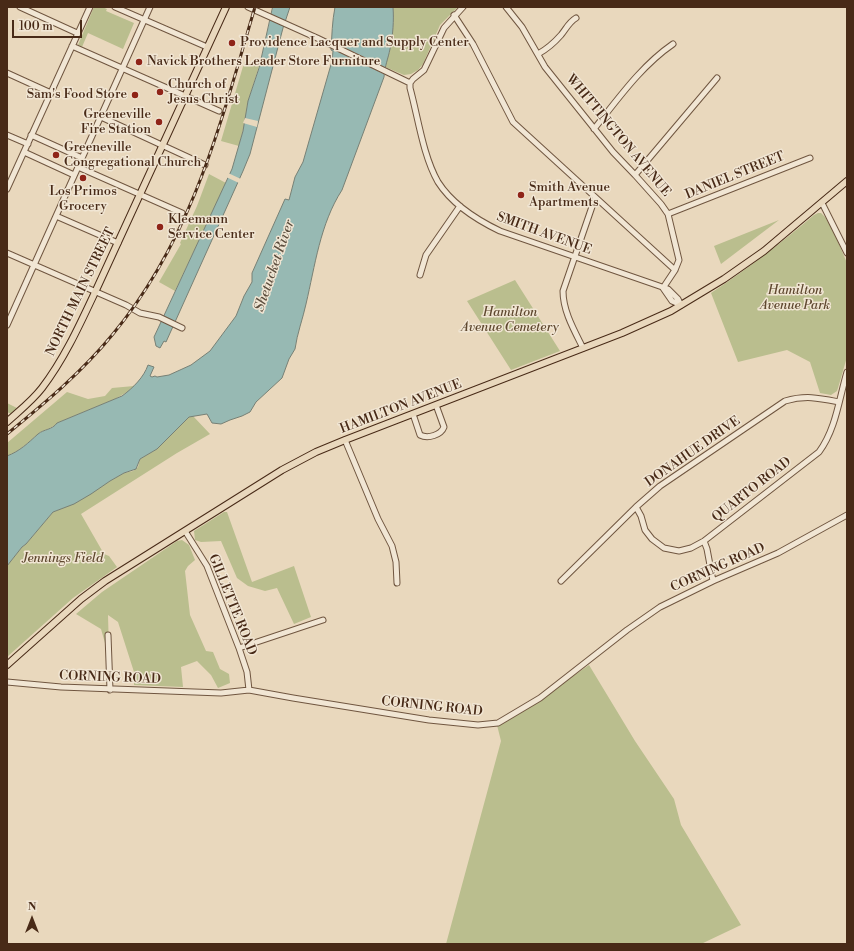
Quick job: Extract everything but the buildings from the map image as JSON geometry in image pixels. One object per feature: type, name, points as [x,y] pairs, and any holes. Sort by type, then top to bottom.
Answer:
[{"type":"main road","name":"NORTH MAIN STREET","points":[[7,422],[31,400],[49,378],[78,327],[226,7]]},
{"type":"main road","name":"HAMILTON AVENUE","points":[[7,665],[82,599],[105,581],[282,470],[316,452],[345,440],[583,348],[646,322],[681,305],[724,279],[780,239],[847,181]]},
{"type":"street","points":[[20,7],[78,34]]},
{"type":"street","points":[[7,190],[90,7]]},
{"type":"street","points":[[115,7],[207,47]]},
{"type":"street","points":[[7,325],[150,7]]},
{"type":"street","points":[[248,7],[410,83],[424,70],[439,36],[463,7]]},
{"type":"street","name":"WHITTINGTON AVENUE","points":[[506,7],[522,26],[545,67],[613,152],[635,174],[668,214],[679,260],[675,270],[663,288]]},
{"type":"street","points":[[454,16],[473,44],[513,122],[675,270]]},
{"type":"street","points":[[538,54],[548,48],[576,18]]},
{"type":"street","points":[[594,129],[642,71],[660,52],[672,44]]},
{"type":"street","points":[[72,46],[219,112]]},
{"type":"street","points":[[7,73],[51,93]]},
{"type":"street","points":[[635,174],[717,78]]},
{"type":"street","name":"SMITH AVENUE","points":[[410,83],[422,136],[434,174],[442,187],[460,206],[482,222],[500,231],[574,258],[646,281],[672,292],[681,305]]},
{"type":"street","points":[[100,118],[205,165]]},
{"type":"street","points":[[7,135],[28,144]]},
{"type":"street","points":[[31,135],[82,158]]},
{"type":"street","points":[[24,152],[74,175]]},
{"type":"street","name":"DANIEL STREET","points":[[668,214],[810,158]]},
{"type":"street","points":[[78,167],[182,213]]},
{"type":"street","points":[[583,348],[567,314],[563,301],[563,291],[595,198]]},
{"type":"street","points":[[822,203],[845,242],[847,253]]},
{"type":"street","points":[[420,275],[426,255],[460,206]]},
{"type":"street","points":[[56,216],[118,243]]},
{"type":"street","points":[[7,253],[140,313],[162,319],[182,328]]},
{"type":"street","name":"QUARTO ROAD","points":[[636,507],[641,516],[645,530],[652,539],[664,548],[679,551],[691,548],[704,541],[819,452],[827,440],[847,372]]},
{"type":"street","name":"DONAHUE DRIVE","points":[[561,581],[636,507],[660,486],[785,401],[813,397],[839,402]]},
{"type":"street","points":[[413,414],[420,435],[426,437],[435,435],[444,428],[436,405]]},
{"type":"street","points":[[345,440],[378,519],[392,546],[396,562],[397,583]]},
{"type":"street","name":"CORNING ROAD","points":[[7,682],[40,686],[110,690],[221,694],[249,690],[429,720],[478,725],[498,723],[540,698],[626,630],[660,607],[713,581],[778,554],[847,515]]},
{"type":"street","name":"GILLETTE ROAD","points":[[185,531],[207,566],[239,648],[247,672],[249,690]]},
{"type":"street","points":[[704,541],[713,581]]},
{"type":"street","points":[[239,648],[323,620]]},
{"type":"street","points":[[108,635],[110,690]]},
{"type":"green space","points":[[94,7],[102,7],[107,9],[106,11],[134,23],[123,49],[88,33],[82,47],[78,45]]},
{"type":"green space","points":[[393,7],[458,7],[440,25],[423,64],[418,70],[411,74],[404,75],[385,67],[392,38]]},
{"type":"green space","points":[[246,62],[259,66],[247,105],[246,118],[239,146],[221,141],[244,63]]},
{"type":"green space","points":[[209,174],[226,183],[175,291],[159,282],[181,244],[180,243],[197,206]]},
{"type":"green space","name":"Hamilton Avenue Park","points":[[818,213],[821,213],[825,217],[833,230],[847,263],[847,357],[837,391],[831,395],[820,393],[810,362],[787,350],[738,362],[711,293],[764,256]]},
{"type":"green space","points":[[779,220],[721,264],[714,246]]},
{"type":"green space","name":"Hamilton Avenue Cemetery","points":[[515,280],[560,351],[511,370],[467,301]]},
{"type":"green space","points":[[134,386],[115,399],[57,423],[53,427],[40,432],[27,444],[7,456],[7,443],[67,392],[88,399],[105,396],[112,388]]},
{"type":"green space","points":[[7,403],[17,408],[11,414],[7,412]]},
{"type":"green space","name":"Jennings Field","points":[[193,416],[210,434],[177,453],[81,514],[104,554],[109,556],[117,567],[73,598],[7,657],[7,566],[53,512],[79,501],[124,473],[133,471],[138,467],[140,459],[157,449],[189,417]]},
{"type":"green space","points":[[224,512],[227,512],[252,582],[294,566],[311,617],[294,624],[277,588],[265,591],[248,586],[237,578],[221,541],[201,542],[195,540],[194,531]]},
{"type":"green space","points":[[182,540],[189,545],[195,560],[185,571],[190,615],[206,651],[213,652],[220,669],[229,674],[230,683],[218,688],[211,675],[197,661],[181,667],[183,687],[134,685],[134,672],[118,622],[108,615],[109,651],[107,650],[101,629],[76,614],[102,592],[177,541]]},
{"type":"green space","points":[[589,665],[635,741],[674,799],[681,825],[741,925],[701,944],[446,944],[501,741],[497,725],[517,715]]},
{"type":"water","points":[[273,7],[290,7],[283,28],[250,154],[166,342],[164,341],[160,348],[156,346],[154,337],[232,169],[243,131],[248,101],[259,68]]},
{"type":"water","name":"Shetucket River","points":[[335,7],[393,7],[392,38],[384,77],[342,190],[328,217],[323,231],[295,349],[289,359],[282,378],[256,402],[250,412],[242,416],[221,424],[212,423],[207,414],[189,417],[157,449],[140,459],[136,469],[124,473],[74,504],[53,512],[7,566],[7,456],[20,449],[38,434],[53,427],[57,423],[122,396],[138,382],[148,365],[154,367],[150,376],[157,377],[169,375],[191,365],[210,351],[236,316],[244,296],[252,282],[252,273],[285,199],[289,200],[295,177],[303,162],[332,61],[333,51],[331,50]]},
{"type":"pier","points":[[331,41],[387,68],[386,75],[330,48]]},
{"type":"pier","points":[[245,118],[258,121],[257,127],[243,123]]},
{"type":"pier","points":[[228,173],[241,179],[239,183],[226,177]]},
{"type":"railway","points":[[7,434],[63,387],[101,348],[141,297],[164,259],[184,219],[216,137],[255,7]]},
{"type":"place","name":"Providence Lacquer and Supply Center","points":[[232,43]]},
{"type":"place","name":"Navick Brothers Leader Store Furniture","points":[[139,62]]},
{"type":"place","name":"Church of Jesus Christ","points":[[160,92]]},
{"type":"place","name":"Sam's Food Store","points":[[135,95]]},
{"type":"place","name":"Greeneville Fire Station","points":[[159,122]]},
{"type":"place","name":"Greeneville Congregational Church","points":[[56,155]]},
{"type":"place","name":"Los Primos Grocery","points":[[83,178]]},
{"type":"place","name":"Smith Avenue Apartments","points":[[521,195]]},
{"type":"place","name":"Kleemann Service Center","points":[[160,227]]}]
